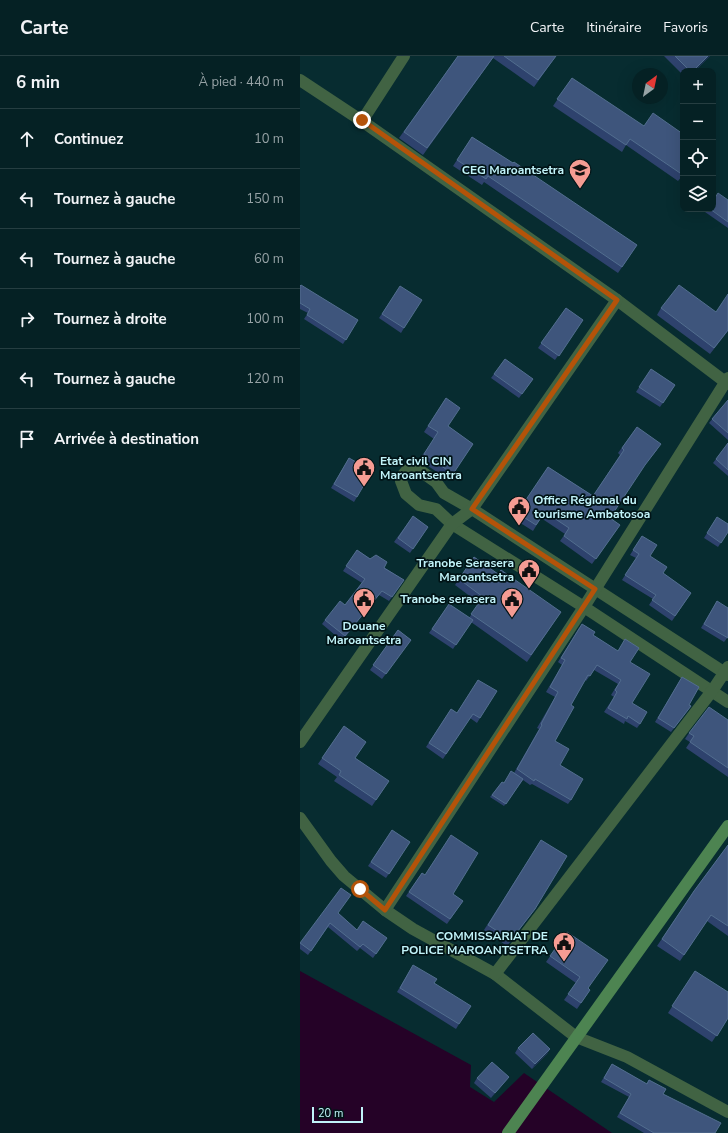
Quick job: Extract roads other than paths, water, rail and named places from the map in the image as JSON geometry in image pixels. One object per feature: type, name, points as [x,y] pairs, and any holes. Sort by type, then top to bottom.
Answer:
[{"type":"main road","points":[[508,1133],[728,826]]},
{"type":"street","points":[[362,120],[404,56]]},
{"type":"street","points":[[300,80],[362,120],[617,300],[727,381],[584,607],[385,910]]},
{"type":"street","points":[[300,742],[452,524],[472,509],[617,300]]},
{"type":"street","points":[[495,974],[712,691],[727,671],[595,589],[472,509],[444,494],[436,482],[422,472],[417,470],[407,470],[401,481],[406,494],[419,505],[436,508],[452,524],[584,607],[712,691],[728,702]]},
{"type":"street","points":[[300,818],[331,861],[344,876],[385,910],[413,928],[495,974],[576,1037],[626,1057],[728,1112]]},
{"type":"place","name":"CEG Maroantsetra","points":[[580,190]]},
{"type":"place","name":"Etat civil CIN Maroantsentra","points":[[364,488]]},
{"type":"place","name":"Office Régional du tourisme Ambatosoa","points":[[519,526]]},
{"type":"place","name":"Tranobe Serasera Maroantsetra","points":[[529,590]]},
{"type":"place","name":"Douane Maroantsetra","points":[[364,618]]},
{"type":"place","name":"Tranobe serasera","points":[[512,618]]},
{"type":"place","name":"COMMISSARIAT DE POLICE MAROANTSETRA","points":[[564,962]]}]
